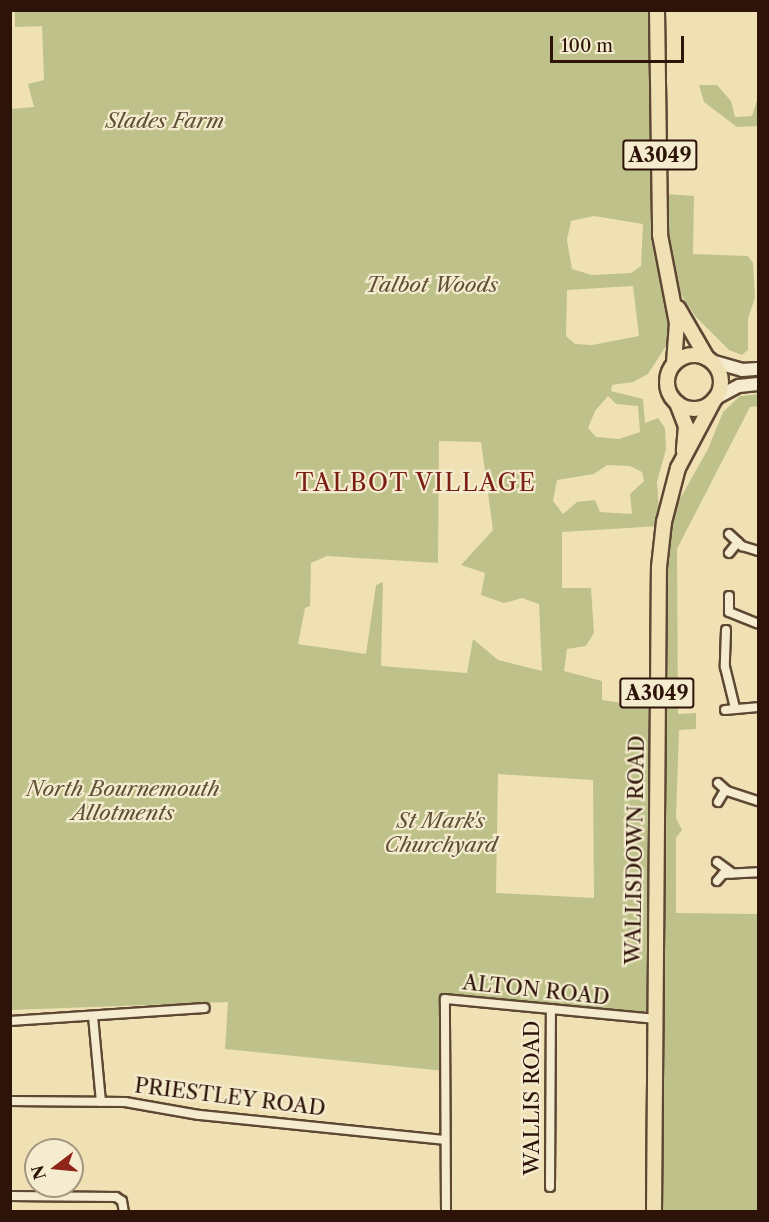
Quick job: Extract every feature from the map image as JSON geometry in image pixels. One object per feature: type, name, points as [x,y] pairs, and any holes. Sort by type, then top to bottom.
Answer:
[{"type":"main road","name":"A3049","points":[[657,10],[660,235],[664,266],[677,322],[674,363]]},
{"type":"main road","name":"A3049","points":[[673,298],[709,359]]},
{"type":"main road","points":[[688,355],[709,359],[721,378],[715,399],[696,409],[677,403],[667,385],[674,363],[688,355]]},
{"type":"main road","name":"WALLISDOWN ROAD","points":[[654,1212],[659,567],[668,503],[683,456],[715,399]]},
{"type":"main road","name":"WALLISDOWN ROAD","points":[[677,403],[686,426],[683,456]]},
{"type":"street","points":[[709,359],[742,369],[759,369]]},
{"type":"street","points":[[715,399],[739,386],[759,384]]},
{"type":"street","points":[[729,534],[738,542],[759,551]]},
{"type":"street","points":[[729,553],[738,542]]},
{"type":"street","points":[[729,596],[729,612],[759,624]]},
{"type":"street","points":[[726,630],[725,667],[735,708]]},
{"type":"street","points":[[725,710],[759,707]]},
{"type":"street","points":[[718,783],[725,790],[759,801]]},
{"type":"street","points":[[718,802],[725,790]]},
{"type":"street","points":[[717,862],[732,873]]},
{"type":"street","points":[[717,881],[723,874],[759,872]]},
{"type":"street","name":"ALTON ROAD","points":[[446,1212],[445,999],[655,1019]]},
{"type":"street","points":[[10,1021],[205,1008]]},
{"type":"street","name":"WALLIS ROAD","points":[[550,1187],[551,1010]]},
{"type":"street","points":[[93,1016],[101,1102]]},
{"type":"street","name":"PRIESTLEY ROAD","points":[[10,1101],[101,1102],[445,1140]]},
{"type":"street","points":[[10,1196],[116,1197],[122,1201],[124,1212]]},
{"type":"green space","points":[[15,11],[652,11],[652,236],[670,329],[668,343],[648,374],[633,382],[612,385],[611,391],[643,399],[645,423],[658,418],[665,428],[666,449],[657,482],[660,526],[562,532],[562,588],[591,588],[594,633],[586,646],[567,649],[564,671],[602,681],[602,700],[657,708],[655,1019],[446,999],[445,1071],[225,1049],[228,1002],[11,1010],[10,109],[34,107],[28,84],[44,80],[42,26],[15,27]],"holes":[[[594,216],[643,224],[641,266],[631,273],[592,275],[572,269],[567,240],[571,221]],[[633,286],[639,336],[592,345],[575,344],[566,336],[567,290]],[[608,396],[616,404],[638,406],[640,432],[619,439],[596,437],[588,428],[595,411]],[[439,441],[481,442],[493,530],[461,565],[485,573],[481,595],[504,603],[522,598],[539,604],[542,671],[498,660],[473,639],[467,673],[381,666],[383,582],[376,585],[366,654],[298,644],[305,608],[310,606],[311,563],[327,556],[438,563]],[[607,465],[630,466],[642,472],[644,481],[630,494],[632,514],[600,512],[595,500],[577,502],[563,514],[553,501],[557,480],[594,474]],[[498,774],[593,780],[594,898],[496,893]]]},
{"type":"green space","points":[[699,85],[717,85],[731,101],[735,117],[752,116],[758,97],[758,126],[737,127],[704,102]]},
{"type":"green space","points":[[665,194],[694,196],[693,254],[748,256],[753,263],[755,297],[748,319],[748,350],[742,355],[729,350],[696,317],[680,293],[665,235]]},
{"type":"green space","points":[[758,394],[758,406],[750,407],[677,549],[678,714],[696,713],[696,729],[679,730],[676,818],[682,830],[676,838],[676,913],[758,914],[758,1211],[661,1211],[662,569],[672,513],[708,449],[723,412],[740,396]]},
{"type":"district","name":"TALBOT VILLAGE","points":[[416,483]]},
{"type":"park label","name":"Slades Farm","points":[[165,121]]},
{"type":"park label","name":"Talbot Woods","points":[[432,285]]},
{"type":"park label","name":"North Bournemouth Allotments","points":[[123,801]]},
{"type":"park label","name":"St Mark's Churchyard","points":[[441,833]]}]
